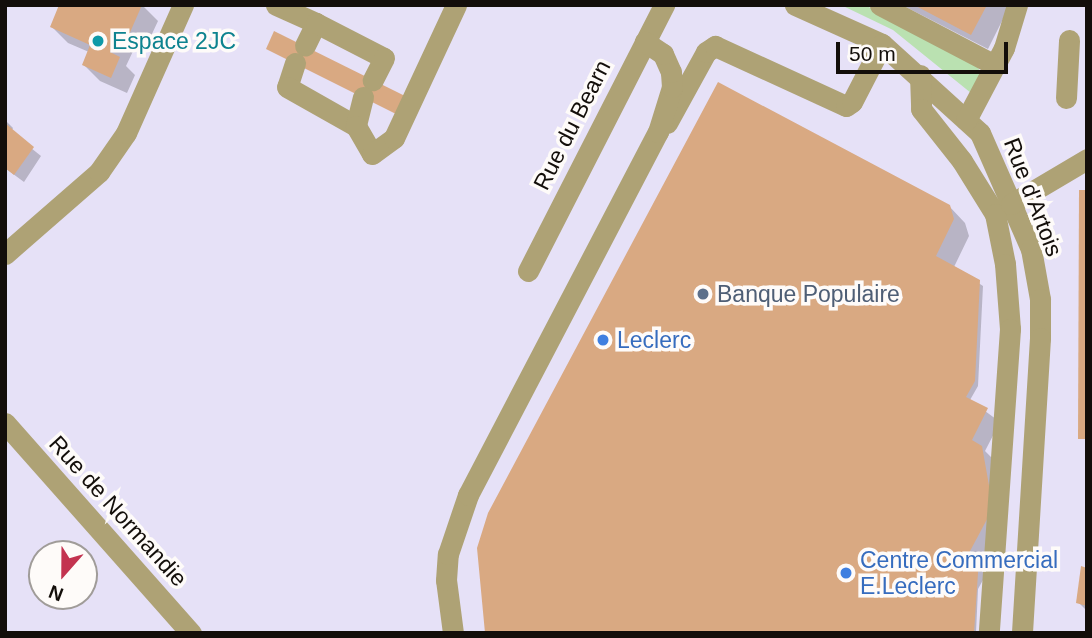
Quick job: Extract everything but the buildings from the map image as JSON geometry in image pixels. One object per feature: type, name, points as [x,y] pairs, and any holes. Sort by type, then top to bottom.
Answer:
[{"type":"street","points":[[5,254],[99,172],[126,133],[183,5]]},
{"type":"street","points":[[276,5],[384,58],[368,88],[356,126]]},
{"type":"street","points":[[316,23],[287,87],[356,126],[372,154],[394,138],[456,5]]},
{"type":"street","name":"Rue du Bearn","points":[[528,271],[664,5]]},
{"type":"street","name":"Rue d'Artois","points":[[795,5],[882,44],[920,75],[981,133],[1031,249],[1040,299],[1022,633]]},
{"type":"street","points":[[880,5],[995,65]]},
{"type":"street","points":[[966,120],[995,65],[1017,5]]},
{"type":"street","points":[[1066,98],[1069,40]]},
{"type":"street","points":[[453,633],[446,580],[448,554],[468,495],[658,132],[672,88],[671,72],[663,54],[645,42]]},
{"type":"street","points":[[658,132],[675,115],[706,52],[715,46],[846,106],[852,102],[882,44]]},
{"type":"street","points":[[920,75],[920,109],[962,161],[995,214],[1005,264],[1010,329],[989,633]]},
{"type":"street","points":[[1011,204],[1087,159]]},
{"type":"street","points":[[962,161],[970,182],[968,202]]},
{"type":"street","name":"Rue de Normandie","points":[[5,423],[191,633]]},
{"type":"shaded area","points":[[5,5],[1087,5],[1087,633],[5,633]]},
{"type":"green space","points":[[841,5],[865,5],[977,65],[981,74],[971,93],[893,30]]},
{"type":"place","name":"Espace 2JC","points":[[98,41]]},
{"type":"place","name":"Banque Populaire","points":[[703,294]]},
{"type":"place","name":"Leclerc","points":[[603,340]]},
{"type":"place","name":"Centre Commercial E.Leclerc","points":[[846,573]]}]
